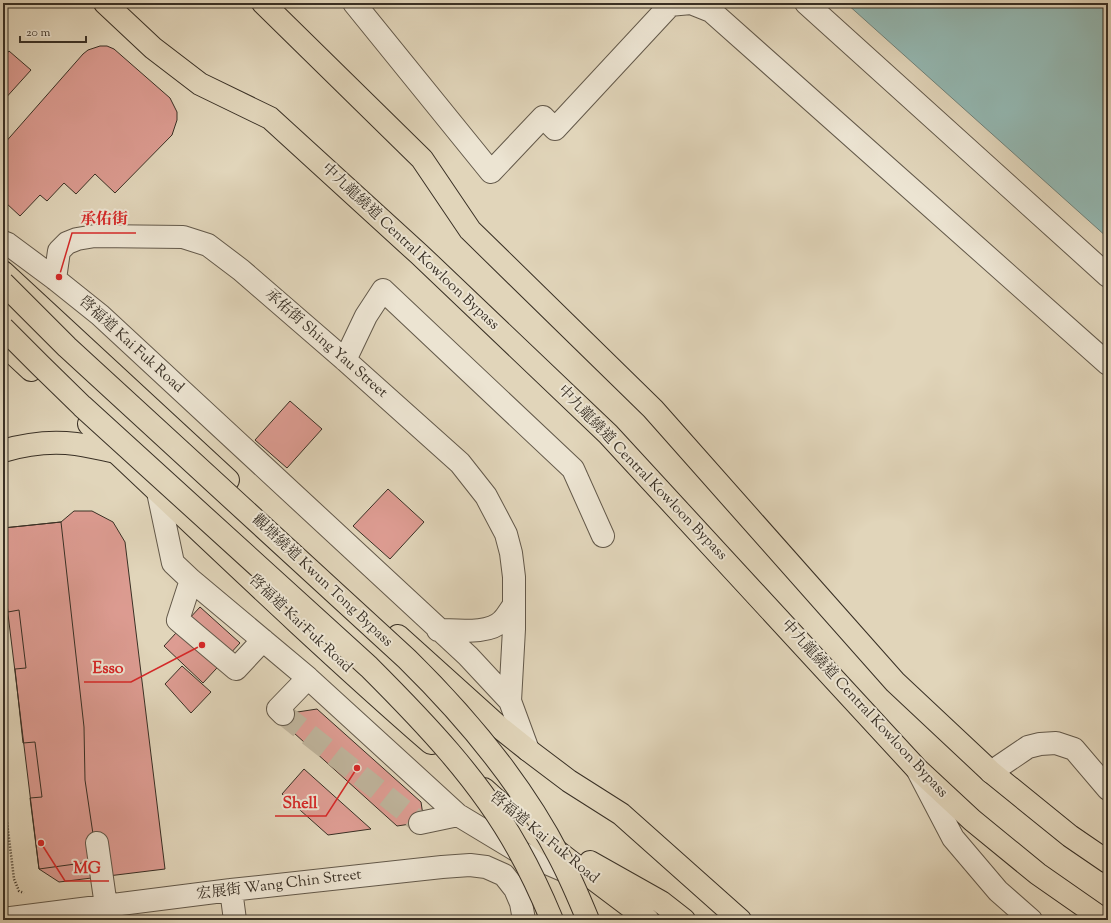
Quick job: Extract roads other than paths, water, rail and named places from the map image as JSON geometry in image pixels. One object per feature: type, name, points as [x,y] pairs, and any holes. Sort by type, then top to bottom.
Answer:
[{"type":"main road","name":"中九龍繞道 Central Kowloon Bypass","points":[[105,3],[153,48],[200,84],[270,118],[424,260],[608,434],[916,768],[972,820],[1038,874],[1104,920]]},
{"type":"main road","points":[[263,3],[422,159],[470,230],[653,409],[895,682],[991,772],[1070,836],[1108,862]]},
{"type":"main road","points":[[3,272],[346,590],[499,727],[569,781],[621,814],[740,920]]},
{"type":"main road","name":"觀塘繞道 Kwun Tong Bypass","points":[[3,283],[67,347],[407,659],[474,729],[528,802],[559,855],[588,920]]},
{"type":"main road","name":"觀塘繞道 Kwun Tong Bypass","points":[[3,328],[82,406],[369,666],[409,707],[468,774],[492,808],[518,849],[541,894],[552,920]]},
{"type":"main road","name":"啓福道 Kai Fuk Road","points":[[3,344],[158,492],[372,691],[531,830],[648,920]]},
{"type":"main road","points":[[3,451],[22,446],[59,443],[76,444],[116,452]]},
{"type":"main road","points":[[531,830],[661,902],[684,920]]},
{"type":"street","points":[[354,3],[491,172],[543,117],[555,129],[671,4],[691,3],[711,11],[1108,364]]},
{"type":"street","points":[[806,3],[1108,276]]},
{"type":"street","name":"承佑街 Shing Yau Street","points":[[55,279],[59,250],[67,243],[76,239],[95,236],[183,237],[208,245],[241,270],[345,360],[460,463],[486,496],[506,534],[511,553],[514,577],[514,605],[510,700]]},
{"type":"street","name":"啓福道 Kai Fuk Road","points":[[3,242],[8,244],[55,279],[100,315],[438,630],[468,656],[510,700],[528,750]]},
{"type":"street","points":[[345,360],[366,316],[383,290],[573,469],[603,536]]},
{"type":"street","name":"啓福道 Kai Fuk Road","points":[[158,492],[173,563],[191,580],[308,678],[458,815],[516,850],[610,891]]},
{"type":"street","points":[[191,580],[178,620],[236,669],[263,640]]},
{"type":"street","points":[[438,630],[470,631],[489,628],[502,622],[514,605]]},
{"type":"street","points":[[283,714],[278,709],[308,678]]},
{"type":"street","points":[[991,772],[1028,747],[1040,744],[1056,743],[1074,749],[1108,789]]},
{"type":"street","points":[[916,768],[954,838],[998,891],[1031,920]]},
{"type":"street","points":[[420,823],[458,815]]},
{"type":"street","points":[[97,843],[106,906]]},
{"type":"street","name":"宏展街 Wang Chin Street","points":[[3,919],[231,890],[470,865],[486,867],[504,875],[515,889],[521,903],[524,920]]},
{"type":"street","points":[[231,890],[235,920]]},
{"type":"water","points":[[846,3],[1108,3],[1108,238]]},
{"type":"tunnel","points":[[283,714],[420,823]]},
{"type":"place","name":"承佑街","points":[[59,277]]},
{"type":"place","name":"Esso","points":[[202,645]]},
{"type":"place","name":"Shell","points":[[357,768]]},
{"type":"place","name":"MG","points":[[41,843]]}]
